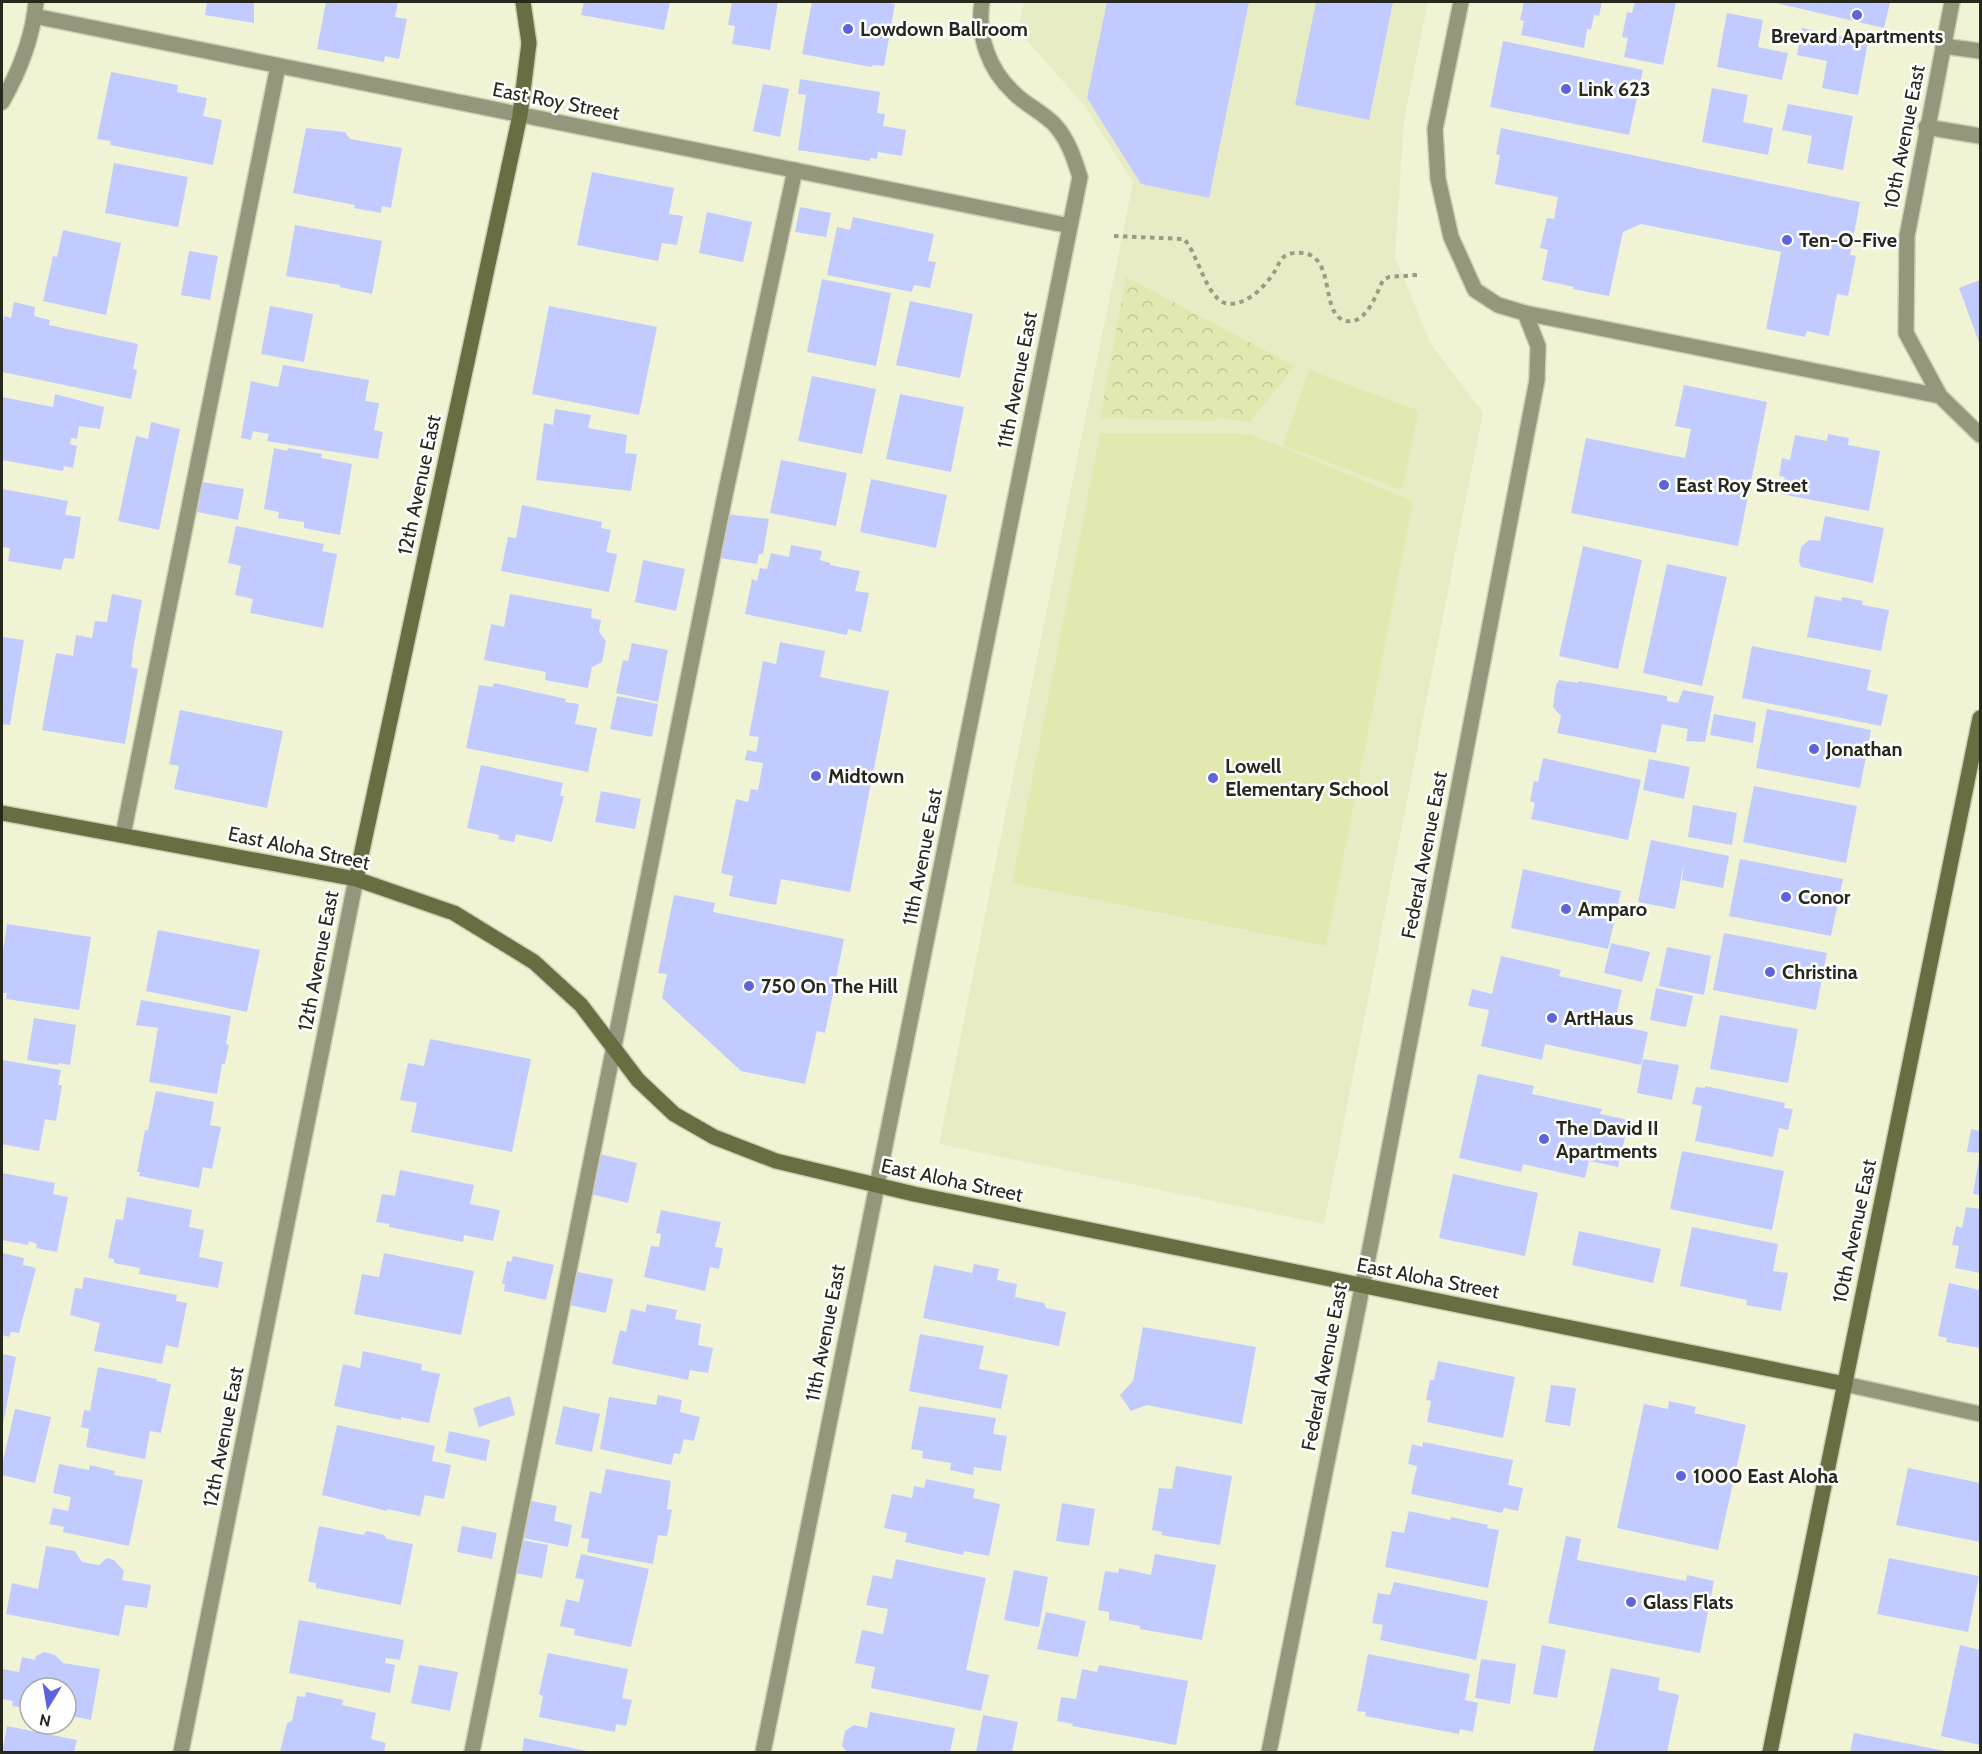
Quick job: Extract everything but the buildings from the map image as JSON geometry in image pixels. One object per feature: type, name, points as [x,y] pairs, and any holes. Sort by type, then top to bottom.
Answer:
[{"type":"street","name":"12th Avenue East","points":[[181,1752],[356,879],[520,115],[529,43],[523,2]]},
{"type":"street","name":"11th Avenue East","points":[[763,1752],[1080,177],[1071,148],[1054,124],[1013,93],[995,69],[983,45],[982,2]]},
{"type":"street","points":[[1461,2],[1435,129],[1438,179],[1451,237],[1475,290],[1498,306],[1525,314],[1940,396]]},
{"type":"street","name":"10th Avenue East","points":[[1952,2],[1926,127],[1907,236],[1906,333],[1940,396],[1980,435]]},
{"type":"street","name":"East Roy Street","points":[[35,9],[278,66],[1070,226]]},
{"type":"street","points":[[2,102],[15,78],[35,9]]},
{"type":"street","points":[[1943,46],[1980,51]]},
{"type":"street","points":[[123,835],[278,66]]},
{"type":"street","points":[[1926,127],[1980,136]]},
{"type":"street","points":[[472,1752],[725,495],[795,170]]},
{"type":"street","name":"Federal Avenue East","points":[[1269,1752],[1362,1286],[1537,381],[1538,346],[1525,314]]},
{"type":"street","name":"10th Avenue East","points":[[1770,1752],[1980,718]]},
{"type":"street","name":"East Aloha Street","points":[[2,813],[356,879],[454,913],[534,962],[581,1005],[638,1080],[674,1114],[714,1137],[776,1161],[876,1186],[1845,1384],[1980,1414]]},
{"type":"path","points":[[1114,236],[1184,239],[1191,247],[1213,294],[1222,302],[1236,305],[1248,300],[1274,273],[1283,257],[1303,253],[1314,257],[1320,264],[1335,314],[1343,320],[1353,322],[1363,316],[1383,280],[1417,275]]},
{"type":"shaded area","name":"Lowell Elementary School","points":[[1024,2],[1428,2],[1404,120],[1395,257],[1431,344],[1483,412],[1324,1224],[939,1144],[1133,182],[1083,104],[1018,30]]},
{"type":"green space","points":[[1126,277],[1295,366],[1250,422],[1219,418],[1214,421],[1100,418]]},
{"type":"green space","points":[[1309,370],[1419,411],[1402,490],[1283,445]]},
{"type":"green space","points":[[1100,433],[1250,434],[1413,501],[1326,946],[1012,883]]},
{"type":"place","name":"Brevard Apartments","points":[[1857,15]]},
{"type":"place","name":"Lowdown Ballroom","points":[[848,29]]},
{"type":"place","name":"Link 623","points":[[1566,89]]},
{"type":"place","name":"Ten-O-Five","points":[[1787,240]]},
{"type":"place","name":"East Roy Street","points":[[1664,485]]},
{"type":"place","name":"Jonathan","points":[[1814,749]]},
{"type":"place","name":"Midtown","points":[[816,776]]},
{"type":"place","name":"Lowell Elementary School","points":[[1213,778]]},
{"type":"place","name":"Conor","points":[[1786,897]]},
{"type":"place","name":"Amparo","points":[[1566,909]]},
{"type":"place","name":"Christina","points":[[1770,972]]},
{"type":"place","name":"750 On The Hill","points":[[749,986]]},
{"type":"place","name":"ArtHaus","points":[[1552,1018]]},
{"type":"place","name":"The David II Apartments","points":[[1544,1139]]},
{"type":"place","name":"1000 East Aloha","points":[[1681,1476]]},
{"type":"place","name":"Glass Flats","points":[[1631,1602]]}]
